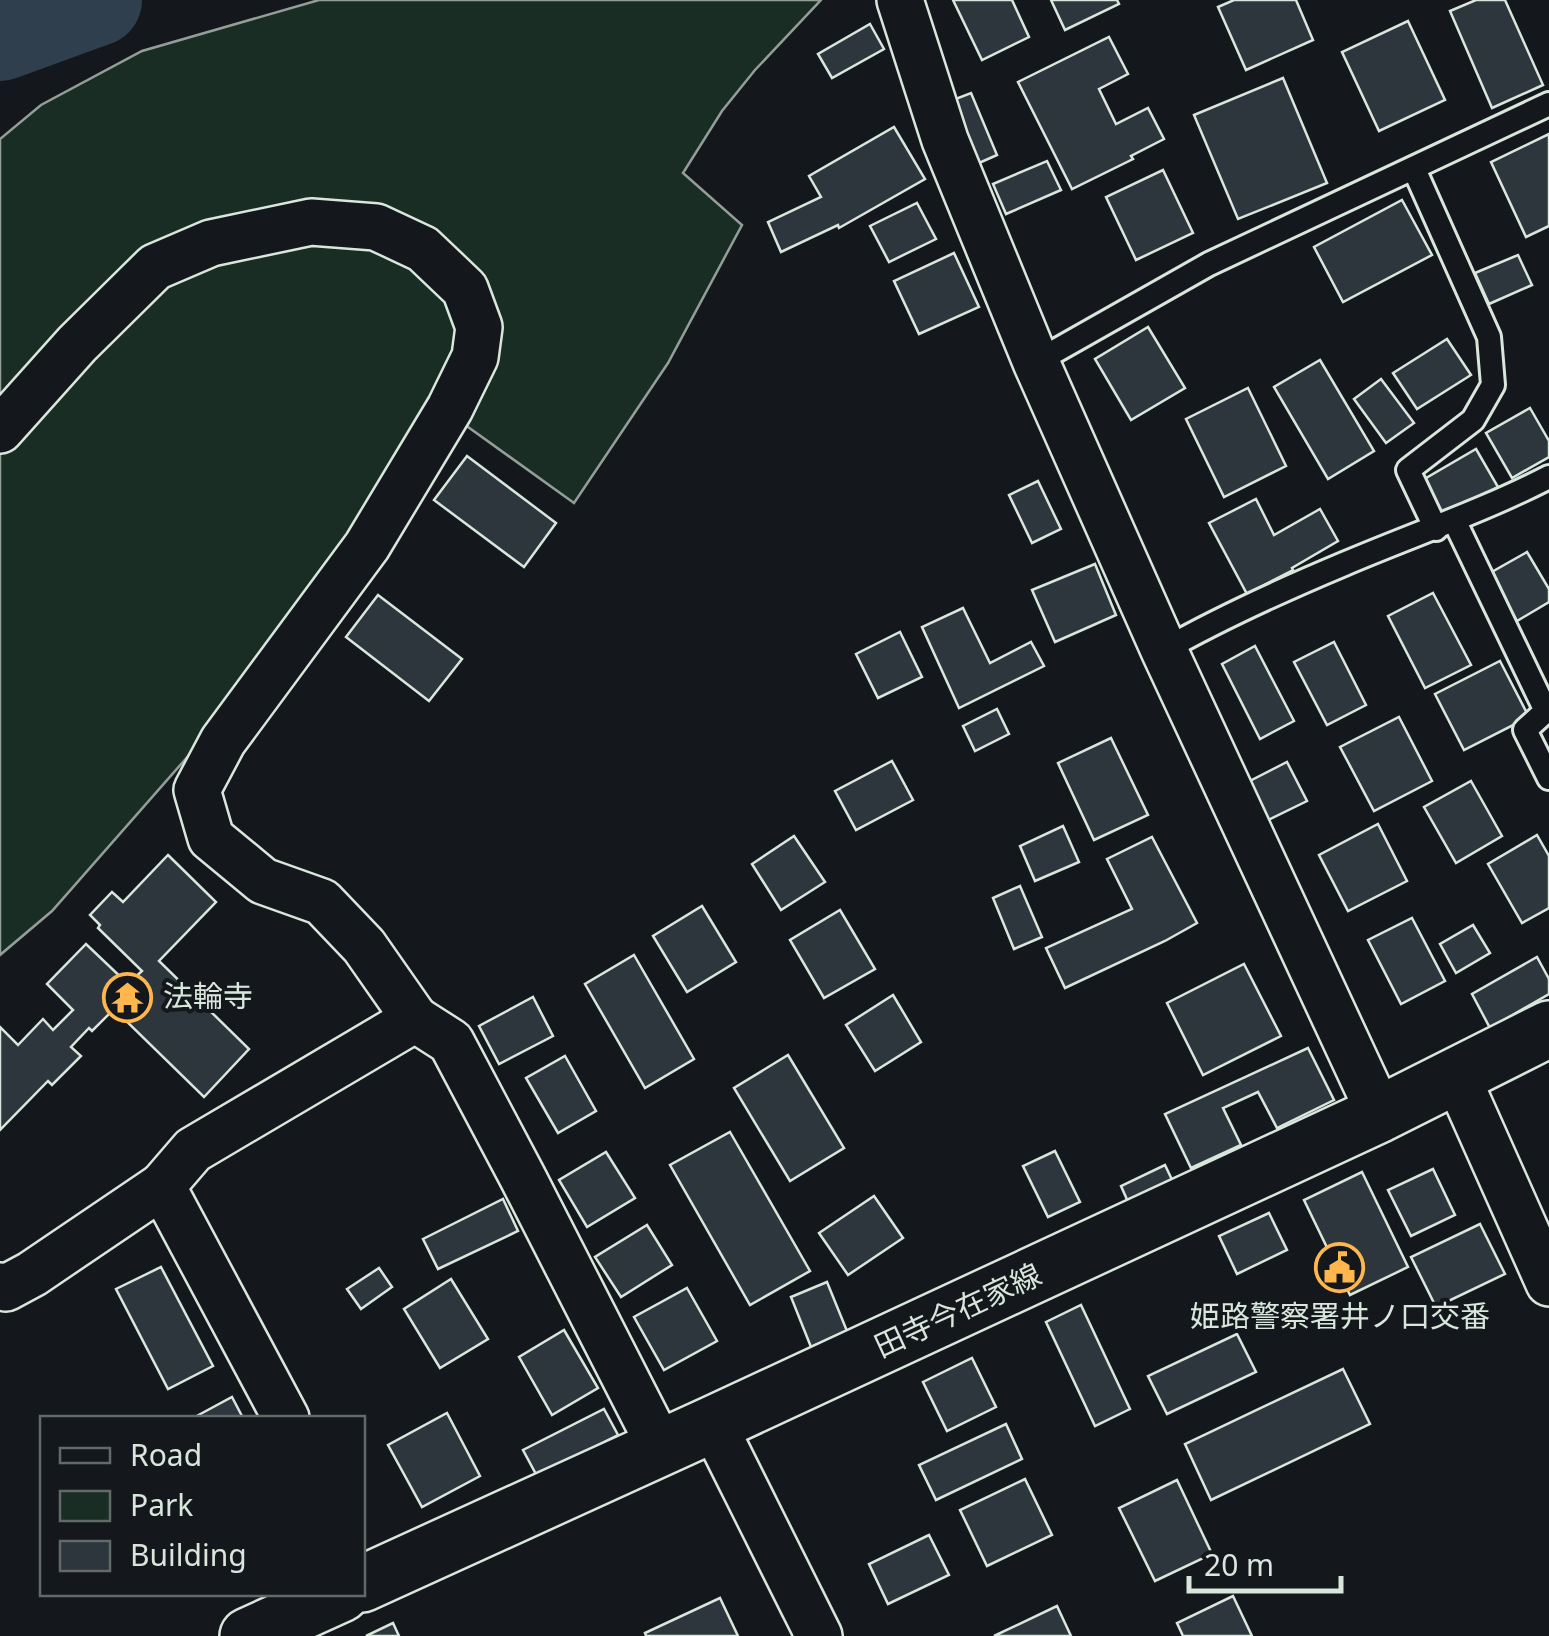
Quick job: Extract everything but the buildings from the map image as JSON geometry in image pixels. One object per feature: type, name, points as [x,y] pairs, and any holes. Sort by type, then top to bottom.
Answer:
[{"type":"main road","name":"田寺今在家線","points":[[365,1577],[662,1448],[1380,1114],[1549,1030]]},
{"type":"main road","name":"田寺今在家線","points":[[248,1636],[327,1596]]},
{"type":"street","points":[[900,0],[945,140],[1036,362],[1164,650],[1380,1114]]},
{"type":"street","points":[[0,430],[77,344],[155,267],[211,243],[311,222],[376,227],[423,249],[466,289],[479,327],[475,356],[450,408],[367,546],[223,742],[197,790],[210,838],[263,881],[322,902],[364,946],[416,1020],[451,1042],[662,1448]]},
{"type":"street","points":[[0,1286],[6,1288],[32,1274],[162,1186],[192,1150],[416,1020]]},
{"type":"street","points":[[1457,1076],[1549,1284]]},
{"type":"street","points":[[162,1186],[285,1416]]},
{"type":"street","points":[[713,1424],[819,1636]]},
{"type":"lane","points":[[1036,362],[1209,264],[1549,104]]},
{"type":"lane","points":[[1414,169],[1489,337],[1492,385],[1473,420],[1408,470],[1445,524],[1546,711],[1524,730],[1549,778]]},
{"type":"lane","points":[[1164,650],[1216,620],[1549,478]]},
{"type":"green space","points":[[319,0],[821,0],[722,111],[683,173],[742,225],[668,363],[574,503],[436,404],[233,705],[52,911],[0,955],[0,139],[41,105],[142,51]]},
{"type":"waterway","points":[[0,35],[96,0]]},
{"type":"place","name":"法輪寺","points":[[128,997]]},
{"type":"place","name":"姫路警察署井ノ口交番","points":[[1340,1268]]}]
